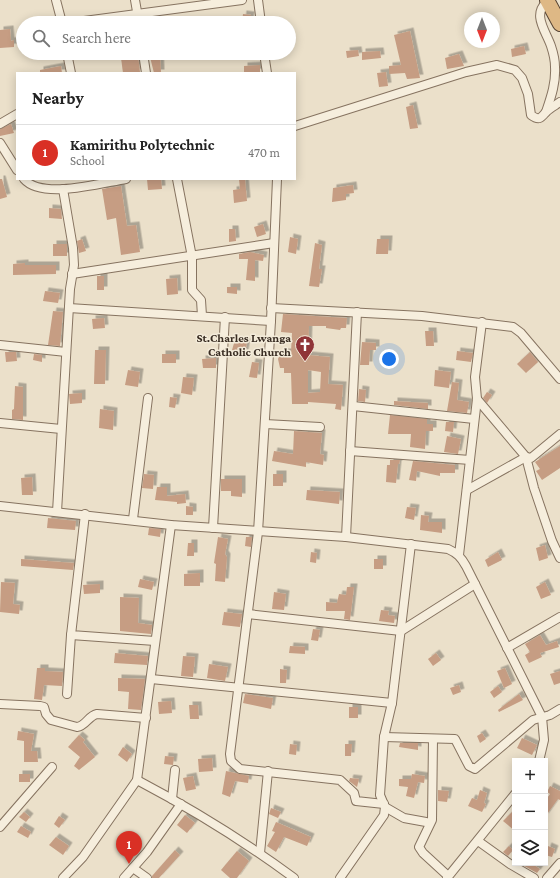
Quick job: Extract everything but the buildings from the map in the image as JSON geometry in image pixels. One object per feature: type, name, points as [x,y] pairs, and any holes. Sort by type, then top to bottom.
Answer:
[{"type":"highway","points":[[547,1],[560,24]]},
{"type":"street","points":[[56,0],[60,16]]},
{"type":"street","points":[[136,0],[137,14]]},
{"type":"street","points":[[122,16],[242,0]]},
{"type":"street","points":[[258,0],[260,16]]},
{"type":"street","points":[[546,112],[554,89],[555,72],[552,47],[540,20],[540,10],[547,1]]},
{"type":"street","points":[[68,60],[71,72]]},
{"type":"street","points":[[143,60],[146,72]]},
{"type":"street","points":[[265,60],[266,72]]},
{"type":"street","points":[[296,126],[466,72],[497,65],[515,70],[522,78],[528,94],[531,115],[539,119],[560,102]]},
{"type":"street","points":[[0,124],[16,115]]},
{"type":"street","points":[[0,142],[16,168]]},
{"type":"street","points":[[25,180],[29,185],[37,188],[62,188],[119,180]]},
{"type":"street","points":[[177,180],[192,257],[192,290],[201,300],[202,316]]},
{"type":"street","points":[[277,180],[271,321],[258,532],[230,754],[231,761],[240,769],[340,780],[354,792],[356,800],[384,805],[404,818],[426,822]]},
{"type":"street","points":[[57,512],[73,248],[62,188]]},
{"type":"street","points":[[72,274],[192,257],[274,243]]},
{"type":"street","points":[[69,308],[271,321]]},
{"type":"street","points":[[271,308],[357,312],[482,322],[517,329],[560,379]]},
{"type":"street","points":[[346,537],[357,312]]},
{"type":"street","points":[[213,528],[225,317]]},
{"type":"street","points":[[459,555],[477,399],[475,377],[482,322]]},
{"type":"street","points":[[0,345],[66,352]]},
{"type":"street","points":[[133,519],[148,398]]},
{"type":"street","points":[[477,399],[526,457],[552,542],[560,558]]},
{"type":"street","points":[[353,406],[474,419]]},
{"type":"street","points":[[0,423],[62,429]]},
{"type":"street","points":[[265,424],[320,427]]},
{"type":"street","points":[[467,490],[526,457],[531,458],[560,434]]},
{"type":"street","points":[[350,451],[470,460]]},
{"type":"street","points":[[0,506],[133,519],[171,525],[346,537],[448,549],[459,555],[542,717],[544,740],[540,758]]},
{"type":"street","points":[[67,694],[71,635],[85,514]]},
{"type":"street","points":[[63,878],[83,857],[138,780],[171,525]]},
{"type":"street","points":[[340,878],[382,820],[384,805],[380,795],[384,737],[392,702],[411,544]]},
{"type":"street","points":[[248,614],[401,631],[475,584]]},
{"type":"street","points":[[507,648],[560,617]]},
{"type":"street","points":[[71,635],[155,641]]},
{"type":"street","points":[[150,679],[392,702]]},
{"type":"street","points":[[0,704],[44,707],[46,714],[51,720],[77,727],[82,727],[91,716],[97,714],[146,718]]},
{"type":"street","points":[[384,737],[455,739],[469,766],[475,769],[533,720],[550,715],[560,709]]},
{"type":"street","points":[[433,739],[432,820],[419,846],[423,853],[448,877],[512,798]]},
{"type":"street","points":[[0,827],[52,767]]},
{"type":"street","points":[[172,799],[175,770]]},
{"type":"street","points":[[260,853],[268,771]]},
{"type":"street","points":[[138,780],[182,804],[260,853],[294,878]]},
{"type":"street","points":[[124,878],[147,852],[182,804]]},
{"type":"street","points":[[478,841],[510,864],[534,878]]},
{"type":"street","points":[[547,878],[560,863]]},
{"type":"street","points":[[133,868],[147,878]]},
{"type":"place","name":"St.Charles Lwanga Catholic Church","points":[[305,362]]},
{"type":"place","name":"Kamirithu Polytechnic","points":[[129,864]]}]
